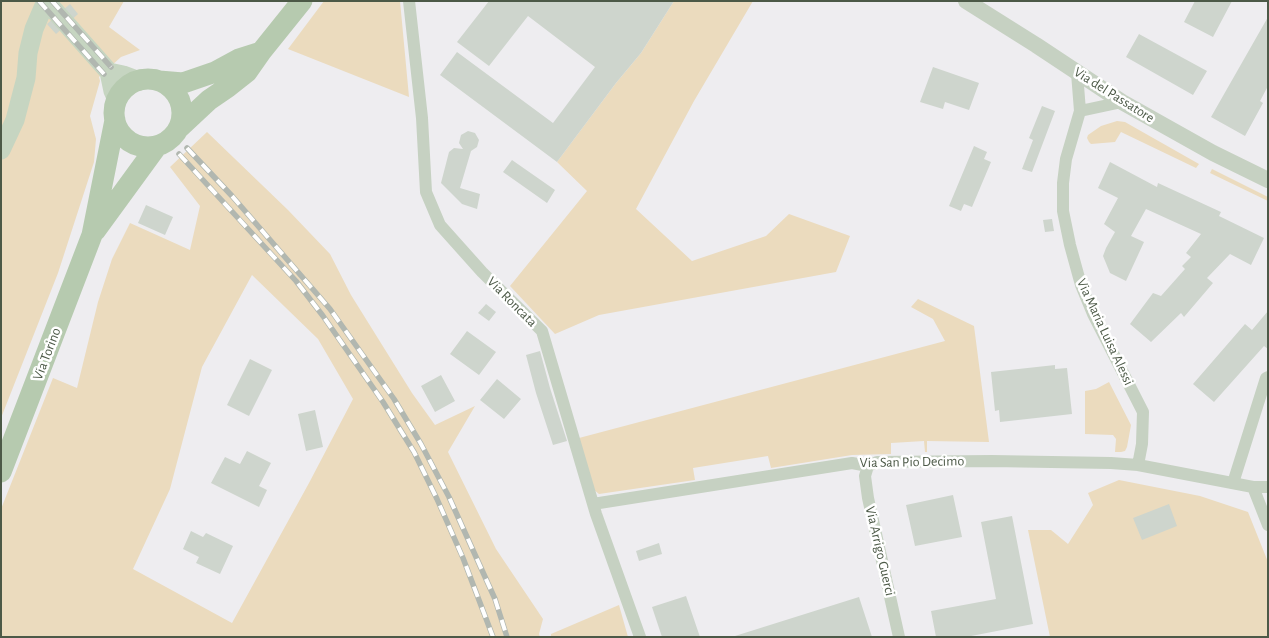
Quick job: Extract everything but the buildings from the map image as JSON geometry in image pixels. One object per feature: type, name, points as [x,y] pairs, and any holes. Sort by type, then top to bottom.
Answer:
[{"type":"main road","points":[[1,150],[15,120],[26,78],[28,54],[34,29],[46,1],[110,72],[119,130],[126,139],[135,145],[146,147],[157,146],[166,142],[209,100],[247,72],[302,1]]},
{"type":"main road","points":[[116,110],[122,92],[130,85],[149,81],[183,83],[215,72],[239,59],[261,52]]},
{"type":"main road","points":[[110,72],[170,87],[177,95],[182,106],[179,128]]},
{"type":"main road","name":"Via Torino","points":[[1,472],[92,235],[116,110]]},
{"type":"main road","name":"Via Torino","points":[[92,235],[157,146]]},
{"type":"street","name":"Via Roncata","points":[[409,1],[422,118],[426,192],[440,225],[482,272],[542,331],[593,504],[640,637]]},
{"type":"street","name":"Via del Passatore","points":[[966,1],[1122,102],[1213,153],[1268,180]]},
{"type":"street","name":"Via Maria Luisa Alessi","points":[[1077,73],[1080,111],[1066,159],[1063,183],[1063,211],[1081,285],[1093,314],[1143,412],[1142,444],[1138,465]]},
{"type":"street","points":[[1080,111],[1122,102]]},
{"type":"street","points":[[1233,483],[1268,376]]},
{"type":"street","name":"Via San Pio Decimo","points":[[593,504],[852,463],[868,466],[878,462],[992,460],[1111,463],[1138,465],[1253,487],[1268,487]]},
{"type":"street","name":"Via Arrigo Guerci","points":[[868,466],[865,476],[868,498],[899,637]]},
{"type":"street","points":[[1253,487],[1268,524]]},
{"type":"shaded area","points":[[1,1],[124,1],[109,27],[140,50],[121,57],[99,77],[100,81],[90,116],[96,139],[94,162],[58,273],[1,418]]},
{"type":"shaded area","points":[[324,1],[400,1],[409,97],[288,49]]},
{"type":"shaded area","points":[[674,1],[753,1],[694,101],[636,209],[692,261],[766,236],[789,214],[850,236],[836,272],[599,315],[555,334],[510,286],[587,191],[557,162],[641,53]]},
{"type":"shaded area","points":[[1117,121],[1125,122],[1199,164],[1196,168],[1121,132],[1115,142],[1091,144],[1089,142],[1088,135],[1101,126]]},
{"type":"shaded area","points":[[207,132],[288,210],[330,254],[351,295],[412,393],[435,425],[475,406],[448,452],[496,549],[543,619],[540,637],[1,637],[1,509],[53,378],[77,388],[98,302],[112,259],[130,223],[190,250],[200,206],[170,167]],"holes":[[[252,275],[318,339],[353,399],[232,623],[133,569],[170,489],[202,367]]]},
{"type":"shaded area","points":[[1212,169],[1268,197],[1268,201],[1210,173]]},
{"type":"shaded area","points":[[918,299],[974,326],[989,442],[927,441],[927,452],[925,452],[924,441],[891,443],[891,454],[852,455],[771,468],[768,456],[693,468],[695,480],[599,494],[594,490],[579,438],[945,341],[933,319],[911,307]]},
{"type":"shaded area","points":[[1109,382],[1131,425],[1127,447],[1125,451],[1121,452],[1115,452],[1116,439],[1113,435],[1085,434],[1085,391],[1096,389]]},
{"type":"shaded area","points":[[1119,480],[1200,496],[1248,512],[1268,562],[1268,637],[1050,637],[1028,530],[1051,530],[1068,544],[1093,505],[1088,493]]},
{"type":"shaded area","points":[[619,605],[628,637],[551,637],[551,634]]},
{"type":"railway","points":[[39,1],[104,74]]},
{"type":"railway","points":[[52,1],[111,67]]},
{"type":"railway","points":[[187,148],[232,196],[330,309],[394,399],[421,444],[449,497],[495,599],[507,637]]},
{"type":"railway","points":[[179,154],[296,281],[383,402],[414,452],[437,499],[463,558],[493,637]]}]
